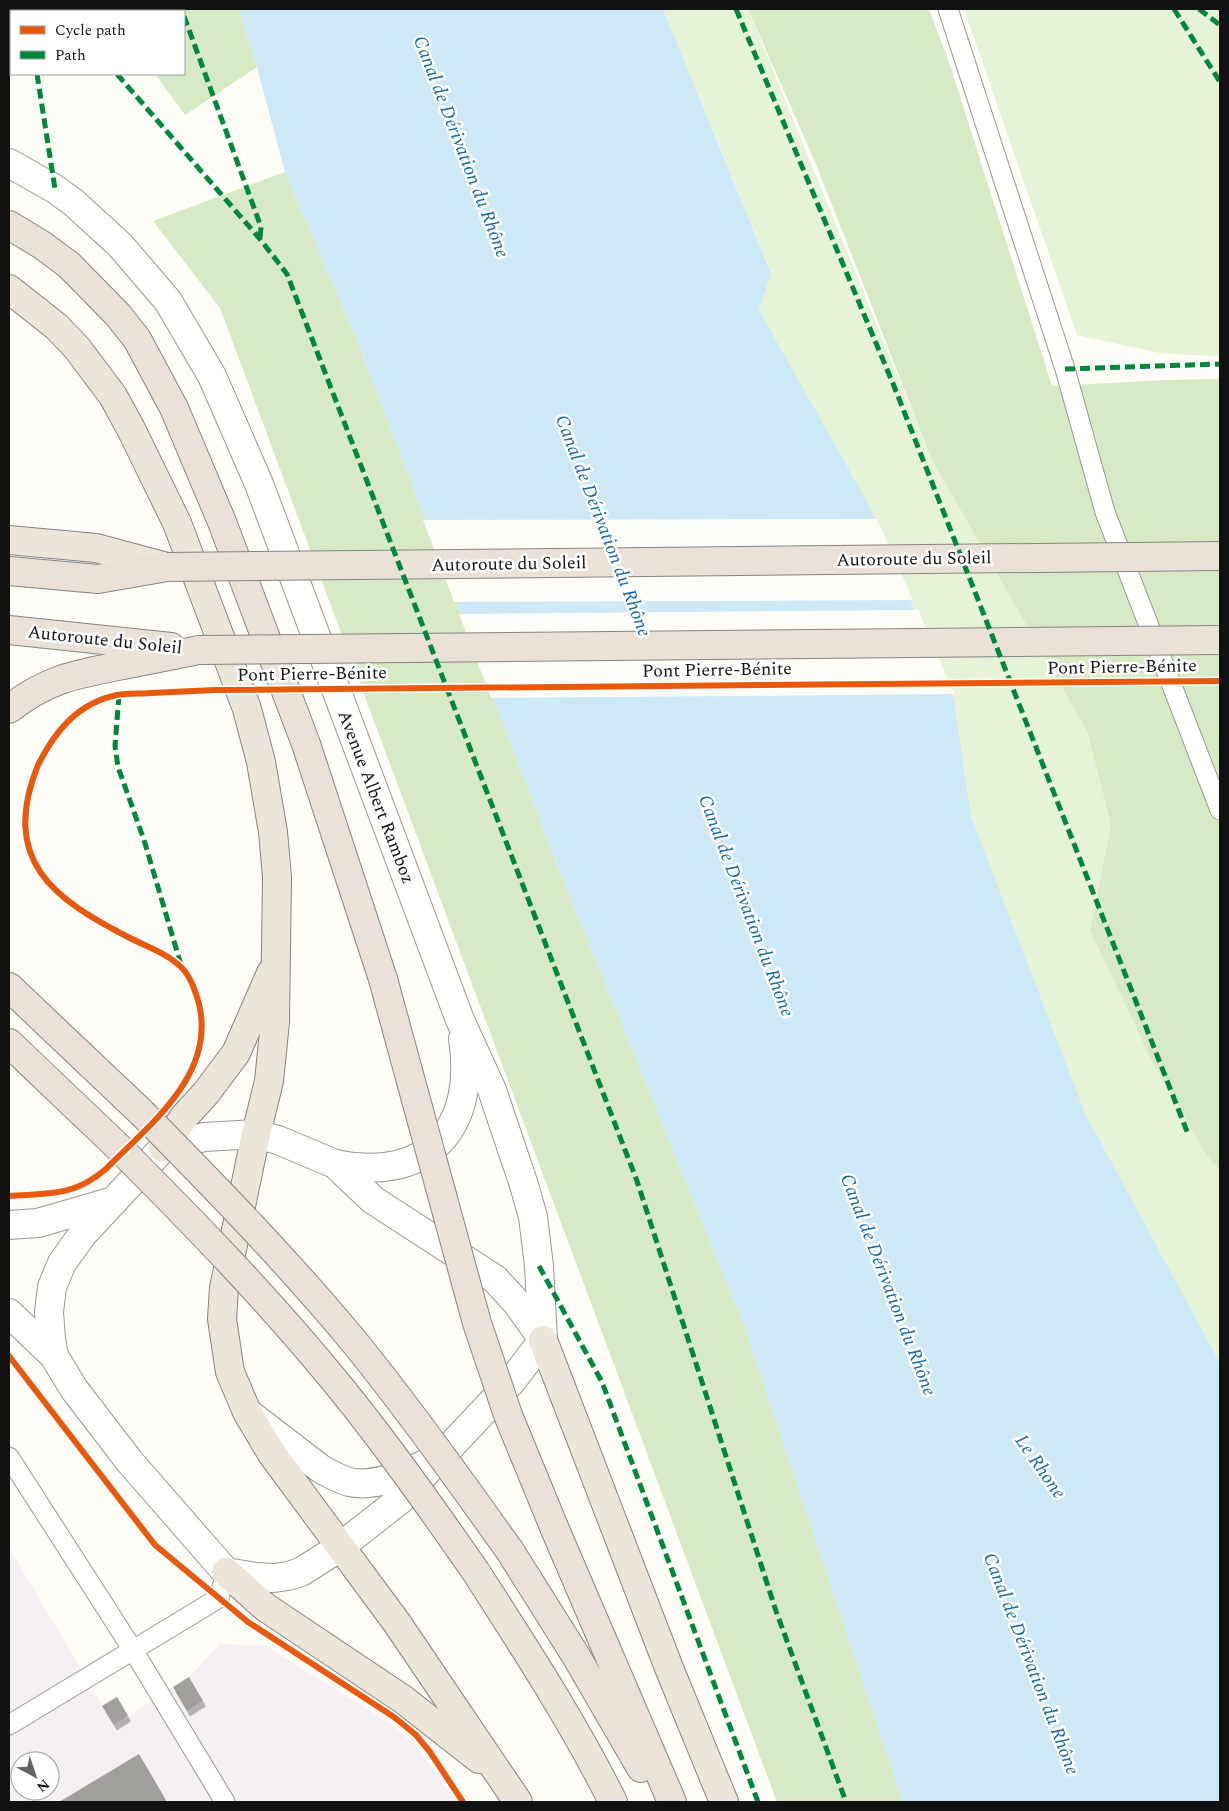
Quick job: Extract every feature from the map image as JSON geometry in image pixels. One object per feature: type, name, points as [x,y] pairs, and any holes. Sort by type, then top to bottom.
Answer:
[{"type":"highway","points":[[9,225],[69,265],[118,315],[137,339],[174,408],[222,522],[306,744],[383,980],[477,1323],[508,1415],[672,1802]]},
{"type":"highway","points":[[9,289],[57,327],[93,368],[113,396],[131,429],[177,523],[247,709],[262,762],[273,832],[277,877],[275,1022],[269,1081],[224,1288],[222,1319],[230,1372],[247,1412],[272,1454],[397,1623],[518,1802]]},
{"type":"highway","points":[[9,540],[96,548],[167,567]]},
{"type":"highway","name":"Autoroute du Soleil","points":[[9,571],[98,579],[167,567],[1220,556]]},
{"type":"highway","name":"Autoroute du Soleil","points":[[9,630],[199,650],[1220,640]]},
{"type":"highway","points":[[9,709],[42,687],[73,674],[199,650]]},
{"type":"highway","points":[[163,1148],[184,1118],[236,1053],[277,960]]},
{"type":"highway","points":[[9,987],[142,1113],[220,1192],[355,1343],[453,1470],[510,1551],[576,1656],[628,1744],[659,1802]]},
{"type":"highway","points":[[9,1042],[192,1221],[297,1336],[379,1437],[476,1572],[521,1642],[613,1802]]},
{"type":"highway","points":[[543,1340],[669,1668],[724,1802]]},
{"type":"highway","points":[[226,1572],[265,1607],[404,1700],[501,1777]]},
{"type":"street","name":"Avenue Albert Ramboz","points":[[9,163],[55,189],[74,203],[120,245],[168,301],[212,376],[259,484],[460,1020],[492,1090],[533,1217],[540,1266],[543,1340]]},
{"type":"street","points":[[54,1356],[49,1312],[52,1286],[62,1263],[82,1235],[163,1148],[204,1137],[256,1134],[278,1140],[335,1164],[357,1169],[379,1169],[414,1160],[428,1153],[440,1142],[450,1129],[457,1112],[465,1082],[466,1056],[460,1020]]},
{"type":"street","points":[[9,1313],[54,1356],[74,1389],[130,1462],[226,1572],[274,1578],[301,1572],[340,1548],[401,1499],[511,1382],[543,1340],[517,1303],[496,1279],[373,1200],[335,1164]]},
{"type":"street","points":[[9,1225],[38,1223],[115,1200]]},
{"type":"street","points":[[247,1412],[321,1469],[349,1482],[358,1483],[382,1480],[421,1466],[443,1454]]},
{"type":"lane","points":[[948,9],[1065,369],[1106,512],[1220,810]]},
{"type":"lane","points":[[9,1457],[133,1650],[225,1802]]},
{"type":"lane","points":[[9,1725],[219,1598],[226,1572]]},
{"type":"shaded area","points":[[9,1547],[102,1705],[117,1697],[129,1716],[189,1677],[220,1644],[266,1646],[393,1725],[417,1747],[455,1802],[9,1802]]},
{"type":"green space","points":[[239,9],[257,67],[185,115],[156,75],[185,75],[185,10],[108,10]]},
{"type":"green space","points":[[663,9],[748,9],[932,460],[1087,731],[1111,825],[1090,930],[1207,1156],[1220,1170],[1220,1363],[1085,1113],[971,816],[954,700],[868,503],[759,310],[771,272]]},
{"type":"green space","points":[[748,9],[929,9],[950,65],[1052,386],[1220,379],[1220,1170],[1207,1156],[1154,1065],[1090,930],[1111,825],[1087,731],[932,460],[818,169]]},
{"type":"green space","points":[[964,9],[1220,9],[1220,356],[1164,354],[1077,335]]},
{"type":"green space","points":[[285,172],[359,345],[558,867],[744,1325],[903,1802],[777,1802],[220,308],[153,221]]},
{"type":"water","points":[[239,9],[663,9],[771,273],[759,310],[868,503],[954,700],[971,816],[1085,1113],[1220,1363],[1220,1802],[903,1802],[744,1325],[558,867],[359,345],[285,172],[257,67]]},
{"type":"pier","points":[[877,519],[913,600],[454,602],[423,520]]},
{"type":"pier","points":[[918,610],[954,694],[491,698],[459,614]]},
{"type":"building","points":[[189,1677],[203,1701],[187,1711],[173,1687]]},
{"type":"building","points":[[117,1697],[128,1716],[114,1725],[102,1706]]},
{"type":"building","points":[[139,1754],[167,1802],[59,1802]]},
{"type":"marked path","points":[[736,9],[894,386],[1188,1134]]},
{"type":"marked path","points":[[1174,9],[1220,82]]},
{"type":"marked path","points":[[1199,9],[1220,25]]},
{"type":"marked path","points":[[185,19],[261,227],[260,239]]},
{"type":"marked path","points":[[37,75],[55,189]]},
{"type":"marked path","points":[[118,75],[260,239],[287,274],[637,1181],[776,1611],[846,1802]]},
{"type":"marked path","points":[[1065,369],[1220,364]]},
{"type":"marked path","points":[[119,695],[115,746],[118,767],[144,840],[181,965]]},
{"type":"marked path","points":[[539,1266],[602,1382],[758,1802]]},
{"type":"cycle path","name":"Pont Pierre-Bénite","points":[[9,1196],[49,1194],[71,1189],[83,1185],[106,1169],[159,1116],[175,1096],[189,1076],[198,1053],[202,1030],[199,1004],[192,984],[184,971],[163,954],[128,937],[77,907],[56,890],[40,872],[30,851],[25,826],[28,798],[38,765],[52,741],[69,720],[79,712],[103,699],[125,694],[215,690],[1220,681]]},
{"type":"cycle path","points":[[9,1356],[155,1545],[248,1622],[394,1717],[416,1735],[430,1752],[463,1802]]},
{"type":"water label","name":"Canal de Dérivation du Rhône","points":[[461,147]]},
{"type":"water label","name":"Canal de Dérivation du Rhône","points":[[603,526]]},
{"type":"water label","name":"Canal de Dérivation du Rhône","points":[[746,906]]},
{"type":"water label","name":"Canal de Dérivation du Rhône","points":[[888,1285]]},
{"type":"water label","name":"Le Rhone","points":[[1040,1467]]},
{"type":"water label","name":"Canal de Dérivation du Rhône","points":[[1031,1664]]}]
